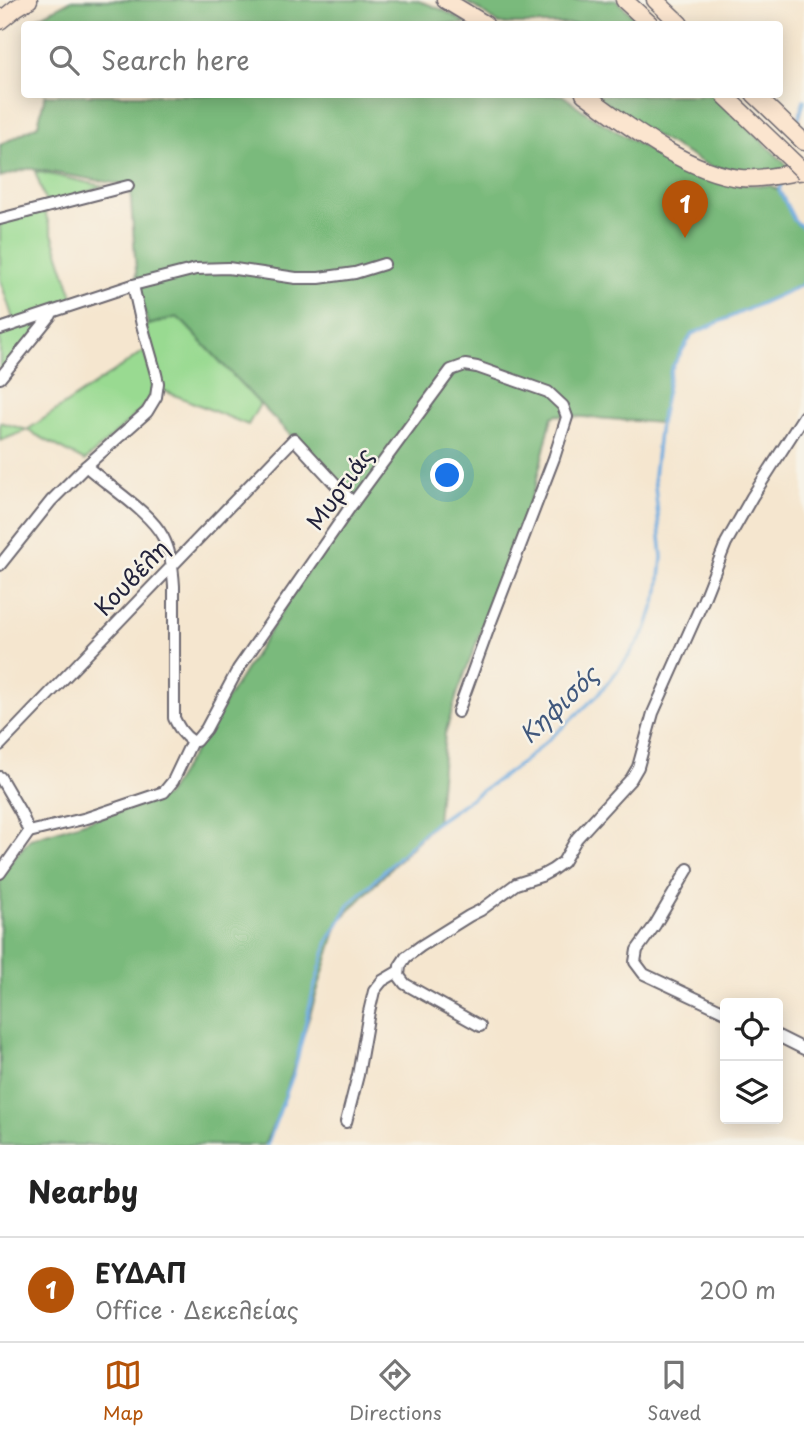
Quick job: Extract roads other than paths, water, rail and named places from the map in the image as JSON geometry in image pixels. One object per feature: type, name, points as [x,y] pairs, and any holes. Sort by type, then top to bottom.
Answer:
[{"type":"main road","points":[[0,21],[29,0]]},
{"type":"main road","points":[[444,0],[480,21]]},
{"type":"main road","points":[[624,0],[647,21]]},
{"type":"main road","points":[[655,0],[677,21]]},
{"type":"main road","points":[[590,98],[692,165],[741,178],[801,172]]},
{"type":"main road","points":[[727,98],[801,172]]},
{"type":"main road","points":[[758,98],[804,142]]},
{"type":"street","points":[[0,219],[128,186]]},
{"type":"street","points":[[0,329],[174,274],[212,268],[296,278],[319,278],[384,264]]},
{"type":"street","points":[[0,565],[51,501],[146,412],[157,391],[156,374],[133,285]]},
{"type":"street","points":[[0,377],[52,313]]},
{"type":"street","name":"Μυρτιάς","points":[[29,832],[87,818],[169,788],[192,741],[206,729],[238,669],[353,503],[451,370],[465,365],[548,392],[565,410],[567,417],[458,712]]},
{"type":"street","points":[[480,1026],[405,984],[399,971],[406,957],[429,940],[481,910],[516,884],[552,870],[563,862],[577,838],[631,779],[638,767],[653,713],[726,543],[804,416]]},
{"type":"street","name":"Κουβέλη","points":[[0,745],[294,439],[353,503]]},
{"type":"street","points":[[86,466],[150,519],[164,539],[172,565],[174,586],[174,718],[179,729],[192,741]]},
{"type":"street","points":[[0,777],[29,832],[0,873]]},
{"type":"street","points":[[688,869],[637,950],[635,962],[644,974],[720,1010]]},
{"type":"street","points":[[346,1122],[374,991],[382,981],[399,971]]},
{"type":"street","points":[[783,1038],[804,1049]]},
{"type":"waterway","name":"Κηφισός","points":[[796,128],[804,100]]},
{"type":"waterway","name":"Κηφισός","points":[[782,180],[779,190],[794,220],[804,229]]},
{"type":"waterway","name":"Κηφισός","points":[[267,1145],[294,1072],[328,941],[349,905],[431,826],[522,763],[597,696],[646,630],[659,590],[662,557],[654,476],[660,423],[671,369],[692,334],[802,285],[804,279]]},
{"type":"place","name":"ΕΥΔΑΠ","points":[[685,238]]}]
